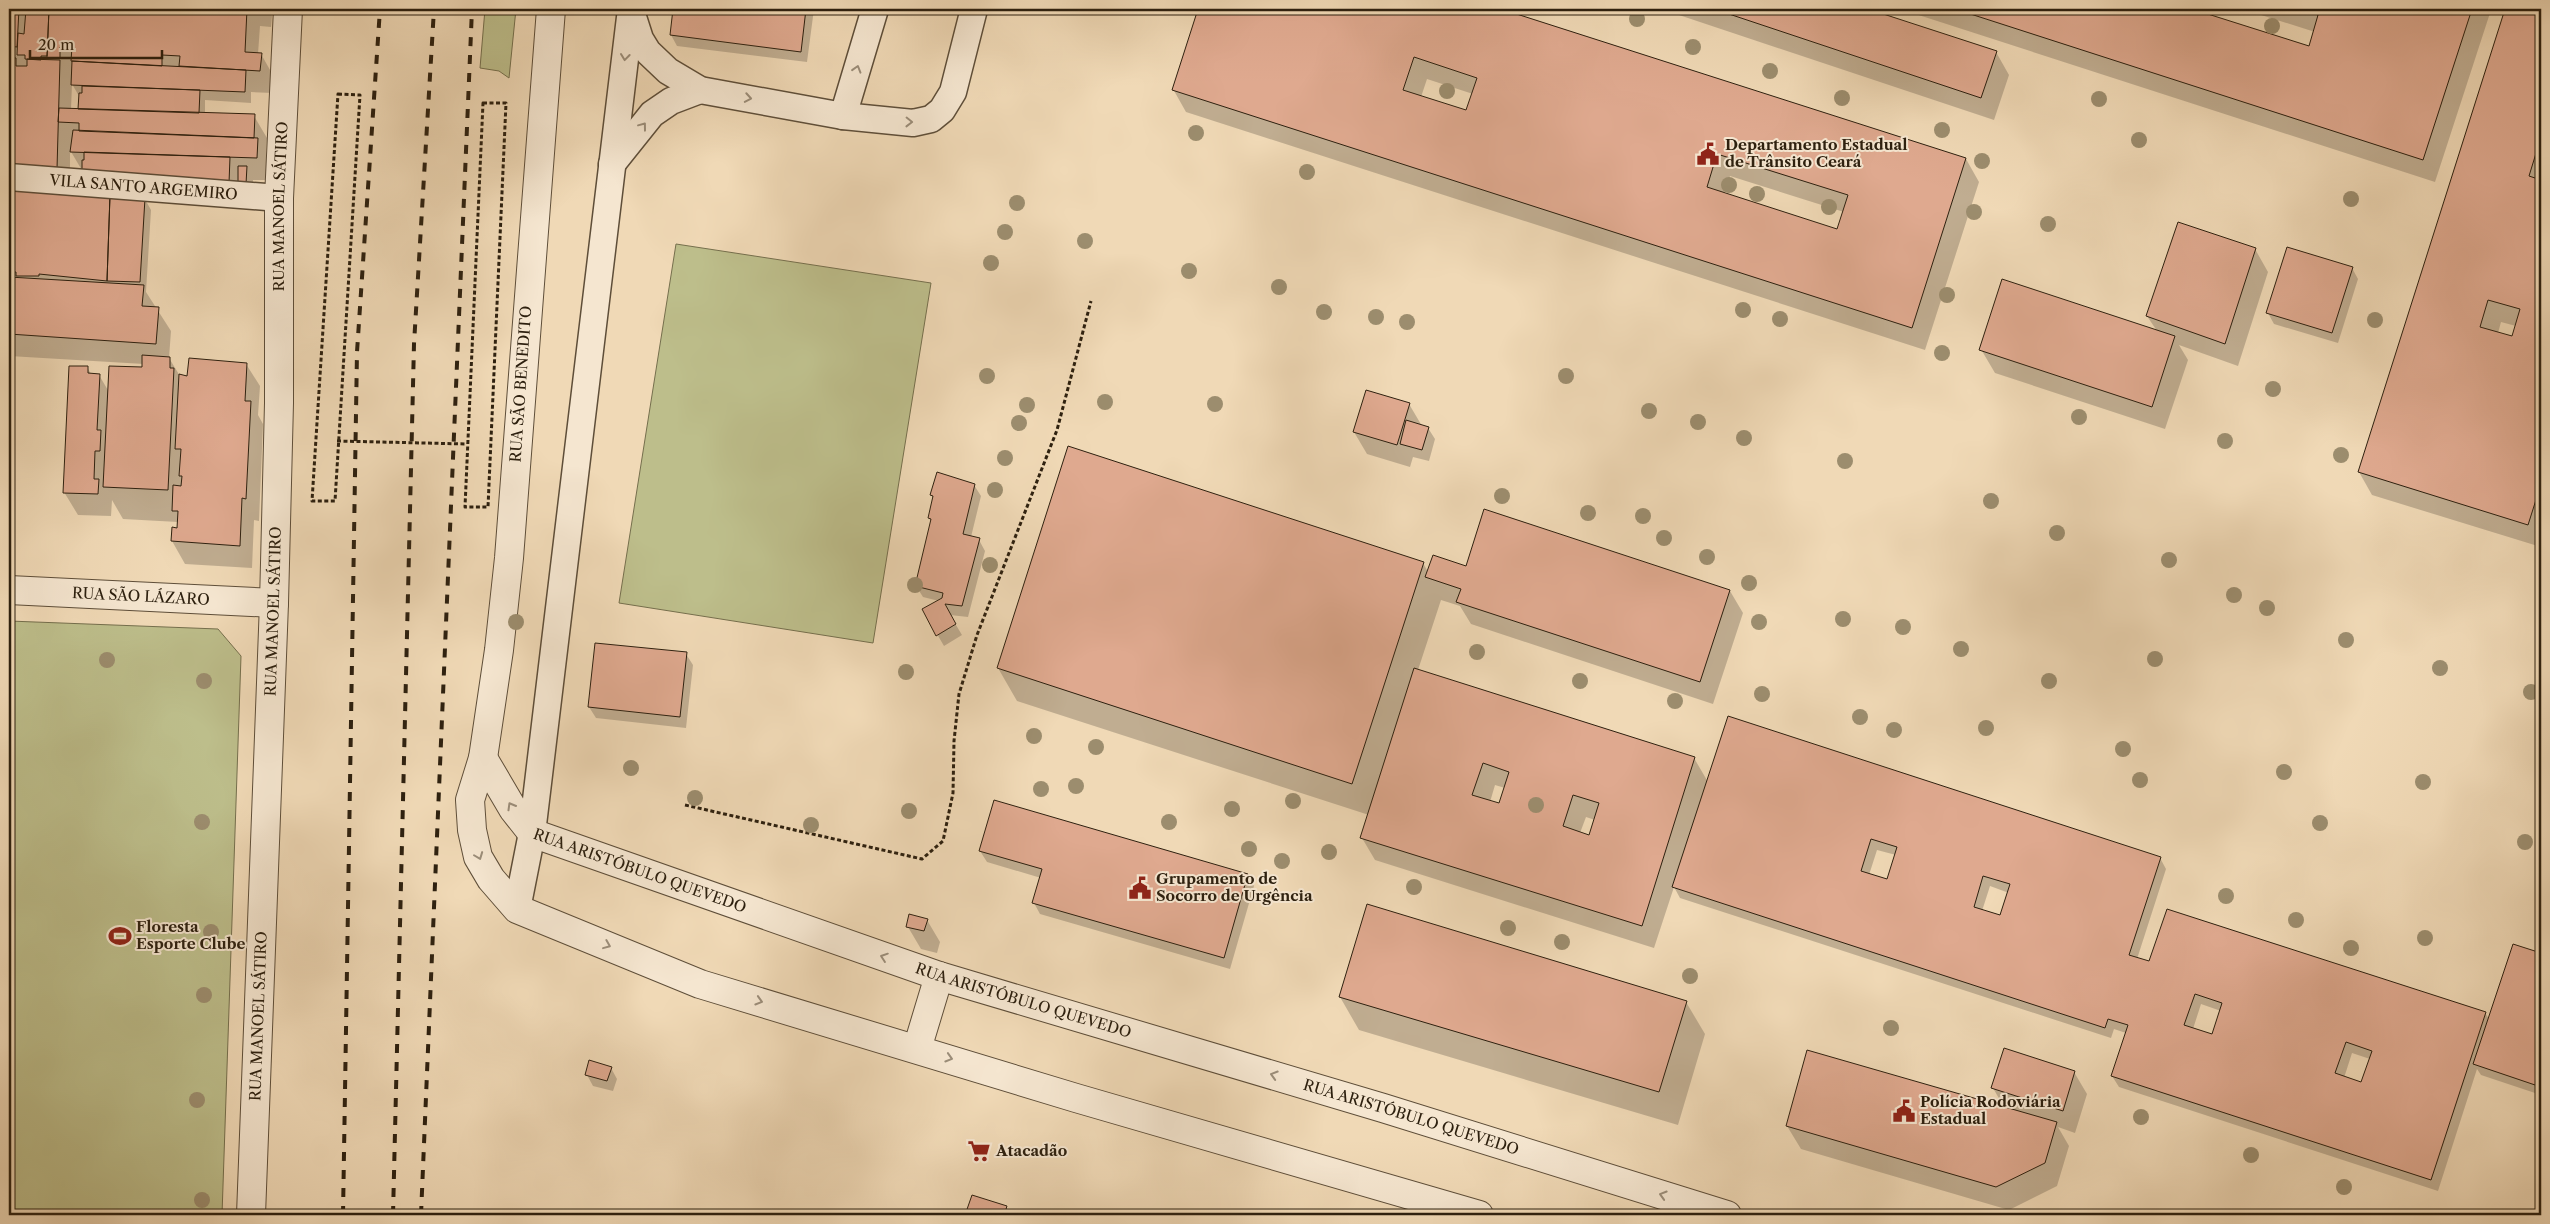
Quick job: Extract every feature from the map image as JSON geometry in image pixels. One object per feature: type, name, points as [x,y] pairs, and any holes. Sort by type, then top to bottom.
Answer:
[{"type":"street","name":"RUA MANOEL SÁTIRO","points":[[251,1215],[274,603],[279,404],[280,198],[288,9]]},
{"type":"street","name":"RUA SÃO BENEDITO","points":[[483,758],[500,650],[509,558],[550,9]]},
{"type":"street","name":"RUA SÃO LÁZARO","points":[[9,590],[274,603]]},
{"type":"street","name":"RUA ARISTÓBULO QUEVEDO","points":[[483,758],[513,809],[532,833],[939,976],[1383,1108],[1726,1215]]},
{"type":"street","points":[[483,758],[470,800],[472,830],[478,857],[491,879],[517,908],[700,984],[1479,1215]]},
{"type":"street","points":[[917,1049],[939,976]]},
{"type":"lane","points":[[631,9],[640,38],[648,52],[668,71],[700,90],[842,116],[913,123],[931,119],[942,110],[953,92],[974,9]]},
{"type":"lane","points":[[517,908],[532,833],[631,9]]},
{"type":"lane","points":[[842,116],[875,9]]},
{"type":"lane","points":[[612,164],[652,114],[671,101],[700,90]]},
{"type":"lane","name":"VILA SANTO ARGEMIRO","points":[[9,177],[280,198]]},
{"type":"path","points":[[314,441],[312,500],[335,501],[337,441],[360,96],[338,94],[320,384]]},
{"type":"path","points":[[337,441],[466,444],[483,103],[506,104],[492,413]]},
{"type":"path","points":[[685,805],[922,859],[943,841],[953,793],[954,741],[959,694],[978,635],[1057,430],[1091,301]]},
{"type":"green space","points":[[485,9],[516,9],[509,78],[499,71],[480,68]]},
{"type":"green space","points":[[676,244],[931,283],[873,643],[619,603]]},
{"type":"green space","name":"Floresta Esporte Clube","points":[[9,621],[218,629],[241,656],[222,1215],[9,1215]]},
{"type":"building","points":[[9,9],[19,9],[17,47],[9,46]]},
{"type":"building","points":[[26,9],[49,9],[47,56],[41,56],[41,60],[25,59],[25,55],[17,55],[18,33],[24,34]]},
{"type":"building","points":[[49,9],[247,9],[245,52],[262,53],[260,71],[179,66],[180,56],[162,55],[162,66],[71,61],[72,47],[60,47],[60,58],[47,58]]},
{"type":"building","points":[[673,9],[806,9],[801,52],[670,35]]},
{"type":"building","points":[[1198,9],[1501,9],[1966,158],[1912,328],[1172,90]],"holes":[[[1414,57],[1477,78],[1466,110],[1403,90]],[[1717,154],[1848,195],[1837,229],[1707,187]]]},
{"type":"building","points":[[1714,9],[1868,9],[1997,51],[1981,98]]},
{"type":"building","points":[[1955,9],[2192,9],[2309,46],[2318,15],[2298,9],[2472,9],[2423,160]]},
{"type":"building","points":[[2505,9],[2534,9],[2541,11],[2541,137],[2529,176],[2541,180],[2541,484],[2528,525],[2358,472]],"holes":[[[2488,300],[2520,309],[2512,336],[2480,327]]]},
{"type":"building","points":[[9,57],[16,58],[16,66],[27,66],[27,59],[60,60],[57,169],[9,167]]},
{"type":"building","points":[[72,61],[246,70],[245,92],[71,85]]},
{"type":"building","points":[[82,86],[200,90],[199,113],[78,109],[79,93],[82,93]]},
{"type":"building","points":[[59,108],[255,114],[254,138],[79,131],[79,123],[58,122]]},
{"type":"building","points":[[73,130],[258,138],[257,158],[70,152]]},
{"type":"building","points":[[84,152],[230,157],[229,183],[82,176]]},
{"type":"building","points":[[238,166],[247,166],[246,184],[238,184]]},
{"type":"building","points":[[9,188],[110,195],[107,281],[39,274],[39,276],[16,276],[16,272],[9,272]]},
{"type":"building","points":[[110,195],[145,198],[140,282],[107,281]]},
{"type":"building","points":[[2178,222],[2256,248],[2225,344],[2146,316]]},
{"type":"building","points":[[2287,247],[2353,267],[2332,333],[2266,313]]},
{"type":"building","points":[[9,277],[144,285],[142,306],[159,307],[156,344],[9,334]]},
{"type":"building","points":[[2002,279],[2175,336],[2152,407],[1979,350]]},
{"type":"building","points":[[142,355],[170,357],[170,368],[174,368],[168,490],[103,487],[109,366],[142,367]]},
{"type":"building","points":[[189,358],[247,363],[245,401],[251,401],[246,499],[242,498],[240,546],[171,541],[172,527],[177,528],[178,511],[172,511],[173,485],[181,486],[182,476],[179,476],[181,449],[175,449],[179,374],[187,376]]},
{"type":"building","points":[[69,366],[88,366],[88,373],[100,374],[97,430],[101,430],[100,451],[95,451],[94,479],[99,479],[98,494],[63,493]]},
{"type":"building","points":[[1366,390],[1410,403],[1397,445],[1353,432]]},
{"type":"building","points":[[1406,420],[1429,427],[1422,450],[1400,444]]},
{"type":"building","points":[[1068,446],[1424,562],[1352,784],[997,668]]},
{"type":"building","points":[[937,472],[975,484],[963,534],[980,538],[962,606],[945,604],[956,624],[936,636],[922,609],[942,598],[943,593],[915,586],[931,519],[928,518],[933,496],[930,495]]},
{"type":"building","points":[[1484,509],[1730,590],[1700,682],[1456,602],[1461,589],[1425,577],[1433,555],[1466,566]]},
{"type":"building","points":[[595,643],[687,652],[680,717],[588,707]]},
{"type":"building","points":[[1414,668],[1695,757],[1642,926],[1360,838]],"holes":[[[1483,763],[1509,772],[1499,803],[1472,795]],[[1573,795],[1599,803],[1589,835],[1563,826]]]},
{"type":"building","points":[[1728,716],[2161,857],[2129,955],[2149,961],[2167,909],[2486,1012],[2431,1180],[2111,1076],[2128,1025],[2108,1019],[2105,1028],[1672,887]],"holes":[[[1871,839],[1897,847],[1887,879],[1861,871]],[[1983,876],[2010,884],[2000,915],[1974,907]],[[2195,994],[2222,1003],[2212,1034],[2184,1025]],[[2346,1042],[2372,1051],[2361,1082],[2335,1073]]]},
{"type":"building","name":"Grupamento de Socorro de Urgência","points":[[994,800],[1248,874],[1224,958],[1032,903],[1042,869],[979,851]]},
{"type":"building","points":[[1367,904],[1687,1001],[1659,1092],[1339,997]]},
{"type":"building","points":[[909,914],[928,919],[924,931],[906,927]]},
{"type":"building","points":[[2513,944],[2541,953],[2541,1087],[2473,1064]]},
{"type":"building","points":[[2004,1048],[2075,1071],[2063,1111],[1991,1088]]},
{"type":"building","name":"Polícia Rodoviária Estadual","points":[[1807,1050],[2057,1122],[2045,1163],[1996,1187],[1786,1126]]},
{"type":"building","points":[[589,1060],[612,1067],[607,1081],[585,1075]]},
{"type":"building","points":[[972,1195],[1007,1206],[1004,1215],[965,1215]]},
{"type":"railway","points":[[343,1215],[357,352],[380,9]]},
{"type":"railway","points":[[393,1215],[414,344],[434,9]]},
{"type":"railway","points":[[421,1215],[472,9]]},
{"type":"place","name":"Departamento Estadual de Trânsito Ceará","points":[[1708,154]]},
{"type":"place","name":"Grupamento de Socorro de Urgência","points":[[1140,888]]},
{"type":"place","name":"Floresta Esporte Clube","points":[[120,936]]},
{"type":"place","name":"Polícia Rodoviária Estadual","points":[[1904,1111]]},
{"type":"place","name":"Atacadão","points":[[979,1151]]}]
